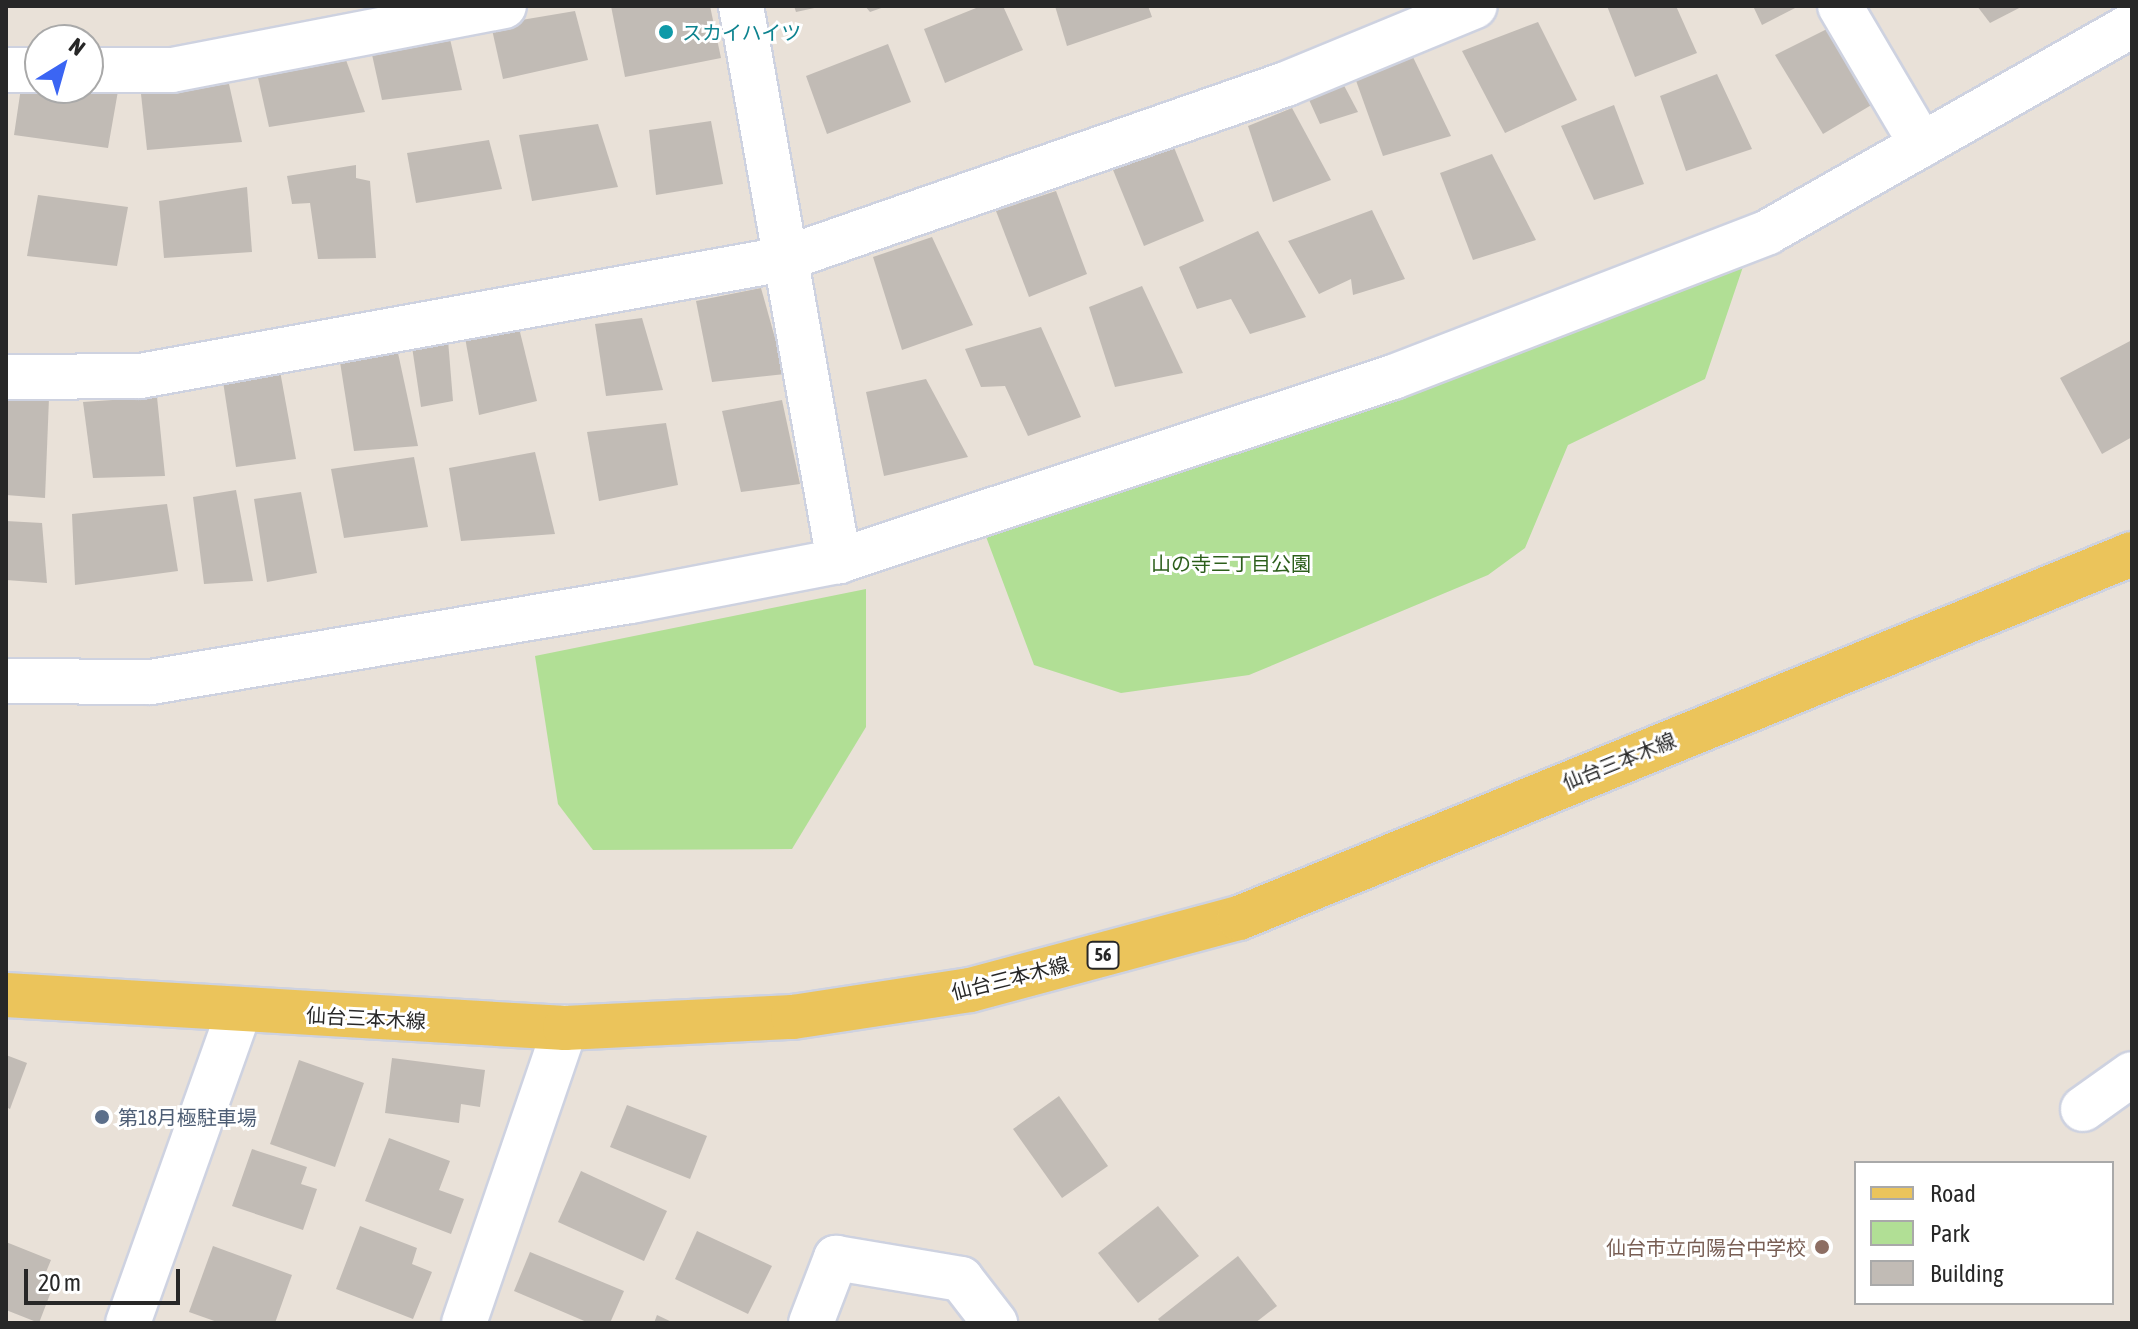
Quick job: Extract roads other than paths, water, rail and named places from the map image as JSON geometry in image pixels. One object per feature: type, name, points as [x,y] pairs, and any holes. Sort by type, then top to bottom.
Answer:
[{"type":"main road","name":"仙台三本木線","points":[[6,995],[565,1028],[793,1017],[970,990],[1239,918],[2132,554]]},
{"type":"street","points":[[104,70],[172,70],[504,6]]},
{"type":"street","points":[[741,6],[839,561]]},
{"type":"street","points":[[6,377],[140,376],[784,259],[1286,84],[1475,6]]},
{"type":"street","points":[[1840,6],[1922,145]]},
{"type":"street","points":[[6,681],[151,682],[631,601],[839,561],[1408,372],[1768,232],[2132,25]]},
{"type":"street","points":[[128,1323],[239,1011]]},
{"type":"street","points":[[464,1323],[565,1028]]},
{"type":"street","points":[[2083,1109],[2132,1074]]},
{"type":"street","points":[[811,1323],[836,1258],[961,1279],[995,1323]]},
{"type":"place","name":"スカイハイツ","points":[[666,32]]},
{"type":"place","name":"第18月極駐車場","points":[[102,1117]]},
{"type":"place","name":"仙台市立向陽台中学校","points":[[1822,1247]]},
{"type":"park label","name":"山の寺三丁目公園","points":[[1231,563]]}]
